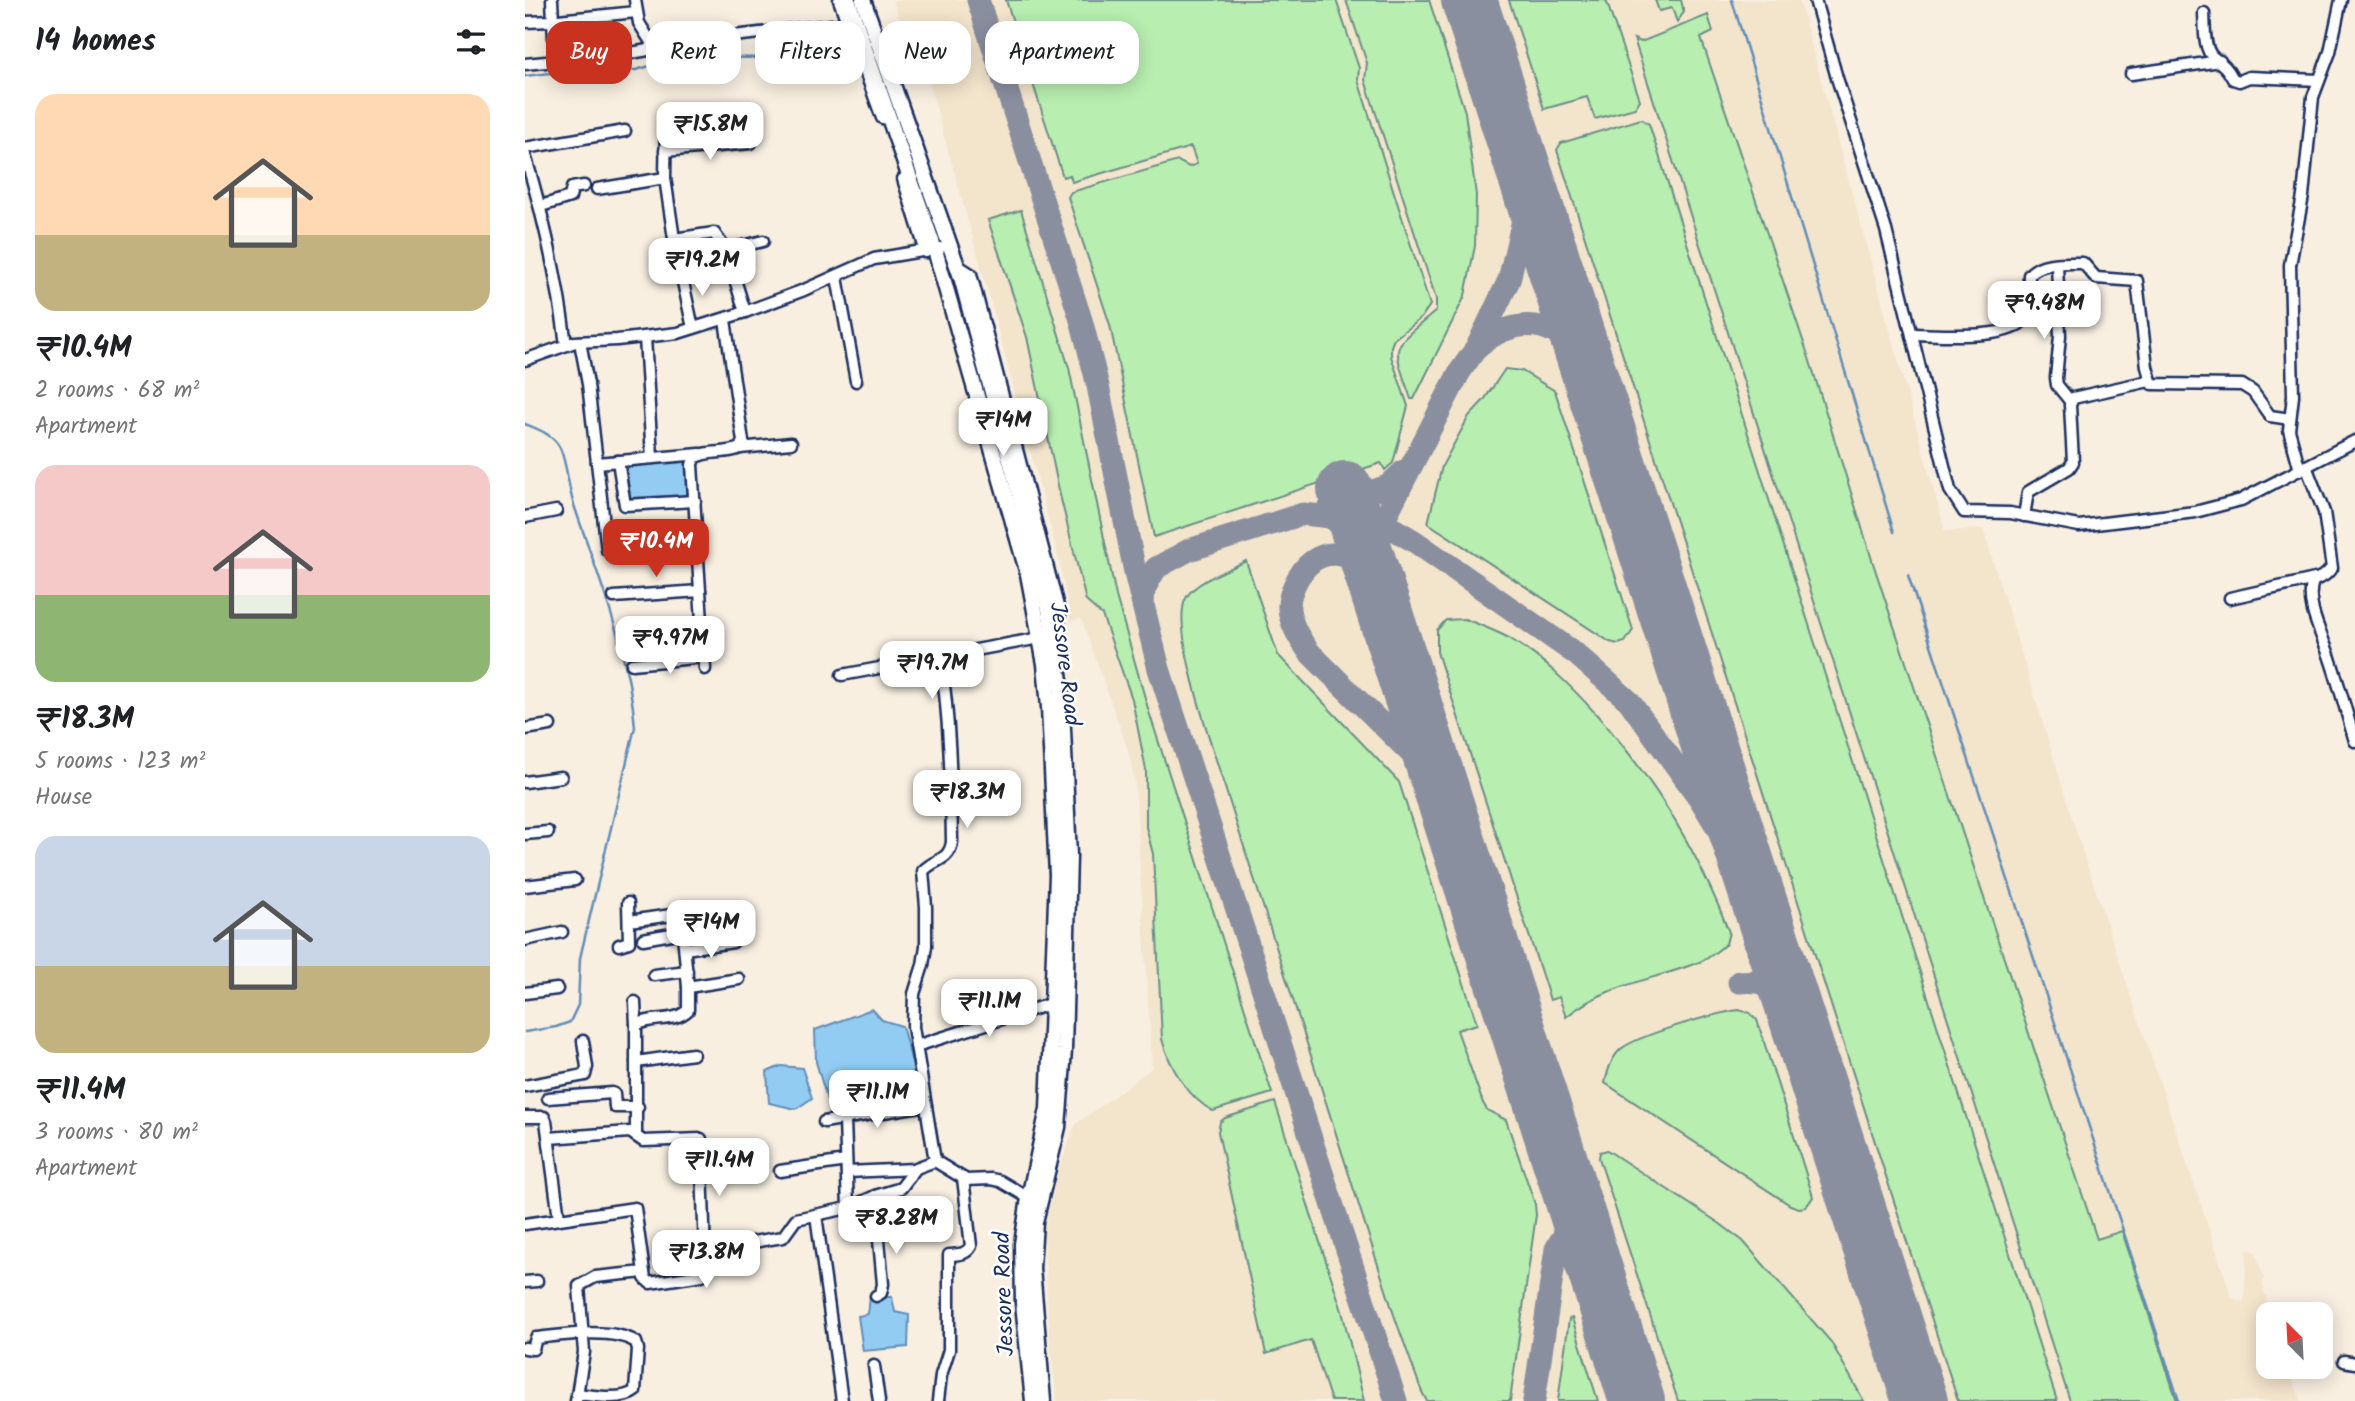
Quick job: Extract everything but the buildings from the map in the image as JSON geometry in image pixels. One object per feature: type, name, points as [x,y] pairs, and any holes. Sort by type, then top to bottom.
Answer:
[{"type":"highway","name":"Jessore Road","points":[[848,0],[860,9],[1028,575],[1040,638],[1049,707],[1057,875],[1048,1109],[1022,1244],[1033,1401]]},
{"type":"highway","points":[[860,9],[957,265],[1037,560],[1061,687],[1069,856],[1064,1051],[1058,1126],[1035,1222],[1033,1244],[1034,1298],[1043,1401]]},
{"type":"street","points":[[552,0],[555,21],[636,12]]},
{"type":"street","points":[[635,0],[639,23],[646,34]]},
{"type":"street","points":[[741,35],[841,24],[860,9],[839,0]]},
{"type":"street","points":[[1815,0],[1886,230],[1950,490],[1964,512],[2024,516],[2079,526],[2195,512],[2241,500],[2355,441]]},
{"type":"street","points":[[2230,598],[2315,579],[2332,568],[2324,512],[2291,441],[2293,396],[2290,265],[2303,196],[2313,97],[2330,52],[2341,0]]},
{"type":"street","points":[[2204,13],[2209,52],[2213,58],[2220,61],[2233,79],[2239,81],[2249,77],[2319,80]]},
{"type":"street","points":[[525,22],[546,21]]},
{"type":"street","points":[[2131,74],[2220,61]]},
{"type":"street","points":[[525,64],[546,62]]},
{"type":"street","points":[[666,114],[666,178],[674,239],[714,233],[726,250],[745,312]]},
{"type":"street","points":[[525,148],[625,131]]},
{"type":"street","points":[[666,151],[751,143]]},
{"type":"street","points":[[525,155],[541,206],[560,292],[566,345]]},
{"type":"street","points":[[597,189],[666,178]]},
{"type":"street","points":[[541,206],[570,197],[572,188],[584,186]]},
{"type":"street","points":[[726,250],[763,241]]},
{"type":"street","points":[[525,360],[580,342],[645,337],[725,320],[874,259],[931,251],[951,245]]},
{"type":"street","points":[[1912,334],[1977,334],[2013,328],[2024,320],[2027,313],[2031,272],[2045,265],[2083,263],[2101,280],[2137,281],[2150,382],[2155,386],[2242,385],[2253,392],[2270,416],[2290,419]]},
{"type":"street","points":[[2024,516],[2028,492],[2072,465],[2070,401],[2061,391],[2056,378],[2060,336],[2057,264]]},
{"type":"street","points":[[681,273],[693,328]]},
{"type":"street","points":[[837,276],[856,381]]},
{"type":"street","points":[[725,320],[743,441],[740,448]]},
{"type":"street","points":[[645,337],[652,458]]},
{"type":"street","points":[[580,342],[607,550]]},
{"type":"street","points":[[2070,401],[2078,395],[2150,382]]},
{"type":"street","points":[[597,463],[791,443]]},
{"type":"street","points":[[700,454],[694,458],[692,465],[705,669]]},
{"type":"street","points":[[618,461],[625,505],[695,500]]},
{"type":"street","points":[[525,517],[556,511]]},
{"type":"street","points":[[649,553],[697,546]]},
{"type":"street","points":[[2315,579],[2311,592],[2317,624],[2331,659],[2355,741]]},
{"type":"street","points":[[614,597],[700,592]]},
{"type":"street","points":[[625,641],[703,635]]},
{"type":"street","points":[[842,675],[1040,638]]},
{"type":"street","points":[[940,656],[948,705],[952,842],[950,853],[923,871],[926,946],[912,1011],[916,1046],[935,1161],[963,1178],[1000,1181],[1029,1198]]},
{"type":"street","points":[[632,664],[704,657]]},
{"type":"street","points":[[525,729],[550,725]]},
{"type":"street","points":[[525,782],[561,777]]},
{"type":"street","points":[[525,834],[548,832]]},
{"type":"street","points":[[525,886],[575,880]]},
{"type":"street","points":[[619,945],[629,942],[628,903]]},
{"type":"street","points":[[629,921],[728,907]]},
{"type":"street","points":[[636,1025],[686,1013],[688,987],[681,914]]},
{"type":"street","points":[[525,940],[562,932]]},
{"type":"street","points":[[643,939],[683,932]]},
{"type":"street","points":[[685,949],[733,942]]},
{"type":"street","points":[[654,975],[687,971]]},
{"type":"street","points":[[688,987],[739,979]]},
{"type":"street","points":[[525,993],[557,989]]},
{"type":"street","points":[[635,1002],[638,1107],[636,1136]]},
{"type":"street","points":[[916,1046],[1053,1003]]},
{"type":"street","points":[[525,1086],[585,1075],[587,1067],[583,1041]]},
{"type":"street","points":[[636,1062],[693,1054]]},
{"type":"street","points":[[548,1098],[612,1093],[615,1107],[638,1107]]},
{"type":"street","points":[[824,1122],[926,1105]]},
{"type":"street","points":[[525,1117],[545,1118],[559,1218]]},
{"type":"street","points":[[845,1120],[848,1208]]},
{"type":"street","points":[[525,1224],[635,1208],[647,1282],[702,1275],[706,1269],[702,1140],[696,1138],[647,1141],[630,1132],[549,1138]]},
{"type":"street","points":[[780,1171],[846,1166],[915,1169],[935,1161]]},
{"type":"street","points":[[705,1253],[715,1247],[776,1240],[788,1233],[792,1221],[848,1208],[901,1188],[915,1169]]},
{"type":"street","points":[[938,1401],[941,1375],[949,1350],[949,1255],[962,1254],[971,1246],[963,1178]]},
{"type":"street","points":[[875,1196],[883,1284],[881,1293],[876,1296]]},
{"type":"street","points":[[816,1215],[842,1401]]},
{"type":"street","points":[[525,1348],[533,1349],[536,1338],[584,1332],[628,1338],[636,1342],[638,1349],[635,1391],[627,1397],[577,1397],[584,1352],[584,1332],[579,1286],[595,1277],[645,1272]]},
{"type":"street","points":[[525,1282],[537,1281]]},
{"type":"street","points":[[874,1366],[879,1401]]},
{"type":"shaded area","points":[[893,0],[1799,0],[1945,531],[1983,529],[2082,850],[2232,1298],[2244,1302],[2247,1250],[2255,1251],[2264,1279],[2262,1284],[2268,1302],[2256,1302],[2256,1379],[2293,1379],[2301,1401],[1057,1401],[1049,1333],[1044,1233],[1058,1171],[1076,1124],[1152,1068],[1135,783],[1128,750],[1081,618],[1071,621],[1059,560],[929,84],[971,84],[971,21],[900,21]]},
{"type":"green space","points":[[1006,0],[1336,0],[1359,68],[1358,80],[1430,305],[1421,318],[1394,339],[1391,346],[1391,356],[1408,406],[1393,463],[1385,470],[1381,463],[1154,537],[1110,325],[1068,197],[1071,192],[1178,161],[1189,167],[1197,164],[1191,147],[1072,182],[1070,175],[1063,177],[1033,84],[1139,84],[1139,21],[1013,21]]},
{"type":"green space","points":[[1346,0],[1429,0],[1465,112],[1476,195],[1475,246],[1465,296],[1414,399],[1411,399],[1400,366],[1399,348],[1410,333],[1436,311],[1436,299],[1365,80],[1367,63]]},
{"type":"green space","points":[[1509,0],[1606,0],[1640,100],[1635,108],[1595,119],[1587,97],[1544,109]]},
{"type":"green space","points":[[1655,0],[1681,0],[1684,12],[1677,22],[1672,8],[1659,11]]},
{"type":"green space","points":[[1708,15],[1713,32],[1701,38],[1809,358],[1873,563],[2097,1239],[2122,1231],[2177,1401],[2070,1401],[1634,39],[1641,42]]},
{"type":"green space","points":[[1641,119],[1649,124],[2057,1401],[1958,1401],[1557,150],[1561,143]]},
{"type":"green space","points":[[1021,210],[1069,368],[1116,596],[1149,712],[1272,1093],[1213,1111],[1188,1090],[1169,1060],[1162,1039],[1153,854],[1146,827],[1146,770],[1132,699],[1102,615],[1086,601],[1060,495],[1027,337],[988,220]]},
{"type":"green space","points":[[1505,369],[1522,371],[1555,391],[1633,630],[1625,642],[1610,642],[1428,523],[1442,466],[1469,416],[1484,400]]},
{"type":"green space","points":[[1246,561],[1278,655],[1399,782],[1477,1024],[1457,1030],[1483,1103],[1487,1110],[1506,1120],[1535,1204],[1536,1215],[1510,1401],[1427,1401],[1422,1392],[1395,1318],[1212,747],[1190,671],[1183,610],[1190,592],[1213,576]]},
{"type":"green space","points":[[1465,619],[1509,638],[1545,664],[1567,683],[1618,739],[1656,790],[1689,845],[1729,932],[1726,944],[1704,960],[1615,989],[1582,1005],[1566,1017],[1559,997],[1550,1000],[1437,652],[1437,630],[1446,620]]},
{"type":"green space","points":[[1739,1010],[1750,1013],[1757,1020],[1813,1197],[1806,1207],[1790,1205],[1605,1083],[1615,1056],[1630,1043],[1678,1025]]},
{"type":"green space","points":[[1275,1102],[1342,1311],[1364,1401],[1331,1401],[1311,1340],[1266,1354],[1218,1132],[1220,1122],[1225,1118]]},
{"type":"green space","points":[[1607,1150],[1743,1241],[1831,1342],[1864,1401],[1678,1401],[1599,1158],[1600,1152]]},
{"type":"green space","points":[[1572,1318],[1598,1401],[1558,1401],[1569,1319]]},
{"type":"water","points":[[686,459],[691,498],[628,504],[624,463]]},
{"type":"water","points":[[872,1009],[882,1020],[902,1026],[916,1077],[827,1099],[816,1062],[815,1030]]},
{"type":"water","points":[[781,1066],[802,1068],[812,1098],[796,1109],[769,1103],[767,1072]]},
{"type":"water","points":[[870,1297],[892,1297],[895,1312],[909,1315],[908,1347],[863,1351],[858,1316],[868,1314]]},
{"type":"waterway","points":[[1732,0],[1894,532]]},
{"type":"waterway","points":[[525,76],[574,70],[636,70],[681,57],[755,58]]},
{"type":"waterway","points":[[525,424],[549,436],[560,448],[574,505],[619,642],[632,698],[635,727],[580,958],[578,1005],[570,1022],[525,1032]]},
{"type":"waterway","points":[[1908,575],[2179,1401]]},
{"type":"taxiway","points":[[978,0],[1082,323],[1098,386],[1136,577],[1159,669],[1396,1401]]},
{"type":"taxiway","points":[[1379,590],[1377,558],[1381,525],[1459,373],[1477,347],[1509,280],[1523,220],[1525,197],[1521,161]]},
{"type":"taxiway","points":[[1477,347],[1507,329],[1535,326],[1561,336],[1585,361]]},
{"type":"taxiway","points":[[1338,503],[1388,486],[1404,471]]},
{"type":"taxiway","points":[[1329,506],[1356,507],[1414,541],[1576,654],[1629,701],[1700,799],[1733,853],[1765,917]]},
{"type":"taxiway","points":[[1143,603],[1144,589],[1156,568],[1189,550],[1303,514],[1330,517],[1354,533],[1372,570]]},
{"type":"taxiway","points":[[1378,587],[1361,565],[1351,558],[1329,554],[1307,566],[1298,578],[1290,597],[1290,615],[1299,638],[1310,653],[1418,760],[1438,784],[1453,824]]},
{"type":"taxiway","points":[[1739,982],[1757,982],[1772,987],[1784,996],[1795,1010]]},
{"type":"taxiway","points":[[1534,1401],[1556,1249],[1561,1240],[1581,1245],[1597,1274]]},
{"type":"runway","points":[[1469,0],[1920,1401]]},
{"type":"runway","points":[[1345,489],[1637,1401]]}]
